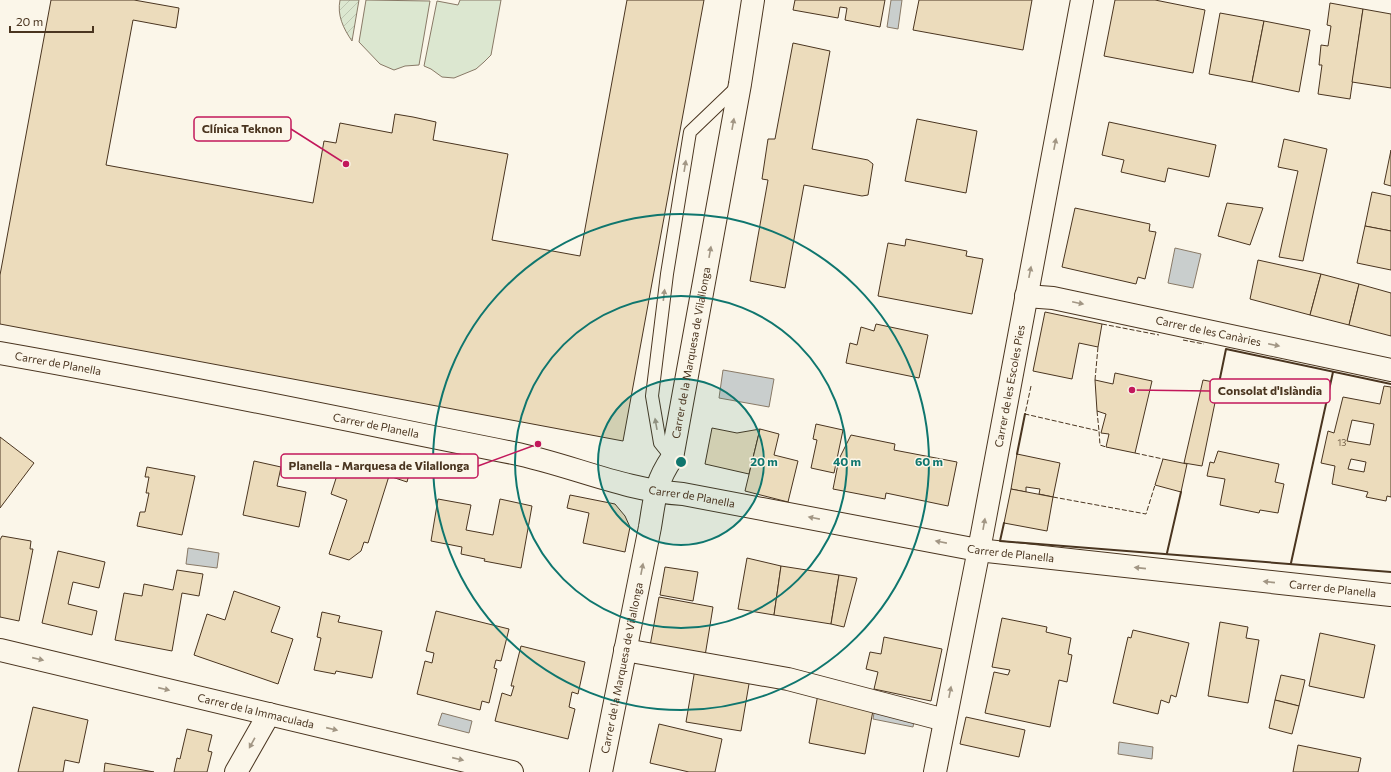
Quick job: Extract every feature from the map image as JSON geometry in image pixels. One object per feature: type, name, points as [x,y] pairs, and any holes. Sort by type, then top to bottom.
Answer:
[{"type":"street","name":"Carrer de la Marquesa de Vilallonga","points":[[601,772],[650,527],[655,492],[661,475],[672,458],[740,84],[753,0]]},
{"type":"street","name":"Carrer de les Escoles Pies","points":[[935,772],[984,526],[1082,0]]},
{"type":"street","name":"Carrer de les Canàries","points":[[1026,296],[1053,298],[1391,370]]},
{"type":"street","name":"Carrer de Planella","points":[[0,353],[95,370],[540,458],[625,485],[655,492],[683,494],[978,550],[1391,596]]},
{"type":"street","name":"Carrer de la Immaculada","points":[[0,650],[512,772]]},
{"type":"street","points":[[625,650],[788,679],[945,720]]},
{"type":"street","points":[[236,772],[269,714]]},
{"type":"lane","points":[[672,458],[660,443],[652,396],[667,274],[690,132],[740,84]]},
{"type":"green space","points":[[340,0],[359,0],[352,41],[340,16]]},
{"type":"green space","points":[[366,0],[430,1],[419,65],[405,66],[394,70],[380,64],[359,42]]},
{"type":"green space","points":[[460,0],[501,0],[491,55],[476,69],[454,78],[442,77],[424,66],[437,1],[458,5]]},
{"type":"shaded area","points":[[891,0],[902,0],[898,29],[887,27]]},
{"type":"shaded area","points":[[1175,248],[1201,254],[1193,288],[1168,283]]},
{"type":"shaded area","points":[[723,370],[774,379],[769,407],[719,398]]},
{"type":"shaded area","points":[[188,548],[219,553],[217,568],[186,564]]},
{"type":"shaded area","points":[[875,707],[915,716],[913,727],[873,719]]},
{"type":"shaded area","points":[[442,713],[472,721],[469,733],[438,725]]},
{"type":"shaded area","points":[[1119,742],[1153,747],[1152,759],[1118,754]]},
{"type":"building","points":[[51,0],[134,0],[179,8],[176,28],[133,20],[106,165],[313,203],[324,141],[336,143],[340,123],[392,133],[395,114],[413,117],[436,122],[433,140],[508,154],[492,240],[580,256],[627,0],[704,0],[623,441],[0,324],[0,275]]},
{"type":"building","points":[[795,0],[885,0],[880,27],[845,20],[847,8],[840,7],[838,18],[793,10]]},
{"type":"building","points":[[919,0],[1032,0],[1023,50],[913,30]]},
{"type":"building","points":[[1115,0],[1155,0],[1205,10],[1193,73],[1104,56]]},
{"type":"building","points":[[1330,3],[1363,9],[1350,99],[1318,94],[1322,65],[1319,65],[1321,45],[1328,46],[1331,26],[1327,25]]},
{"type":"building","points":[[1363,9],[1391,14],[1391,88],[1352,82]]},
{"type":"building","points":[[1220,13],[1264,21],[1252,82],[1209,74]]},
{"type":"building","points":[[1264,21],[1310,30],[1299,92],[1252,82]]},
{"type":"building","points":[[793,43],[830,51],[812,149],[868,160],[873,164],[868,195],[862,196],[804,185],[785,288],[750,281],[768,180],[762,179],[768,139],[775,139]]},
{"type":"building","points":[[917,119],[977,131],[966,193],[905,181]]},
{"type":"building","points":[[1109,122],[1216,145],[1209,177],[1168,168],[1165,182],[1121,172],[1124,160],[1102,155]]},
{"type":"building","points":[[1284,139],[1327,149],[1303,261],[1279,257],[1298,171],[1278,167]]},
{"type":"building","points":[[1391,150],[1391,186],[1384,184]]},
{"type":"building","points":[[1372,192],[1391,196],[1391,231],[1365,226]]},
{"type":"building","points":[[1227,203],[1263,208],[1250,245],[1218,236]]},
{"type":"building","points":[[1075,208],[1150,224],[1149,231],[1156,232],[1145,279],[1138,277],[1136,284],[1062,267]]},
{"type":"building","points":[[1365,226],[1391,231],[1391,270],[1357,263]]},
{"type":"building","points":[[906,239],[967,251],[966,256],[983,259],[972,314],[878,296],[888,243],[905,246]]},
{"type":"building","points":[[1258,260],[1321,274],[1310,315],[1250,299]]},
{"type":"building","points":[[1321,274],[1359,284],[1349,325],[1310,315]]},
{"type":"building","points":[[1359,284],[1391,293],[1391,336],[1349,325]]},
{"type":"building","points":[[1045,312],[1102,324],[1098,347],[1079,343],[1072,379],[1033,371]]},
{"type":"building","points":[[876,324],[928,335],[919,378],[846,363],[850,343],[857,345],[861,327],[874,331]]},
{"type":"building","points":[[1115,373],[1152,381],[1135,453],[1106,447],[1109,434],[1101,433],[1106,414],[1097,411],[1095,380],[1113,384]]},
{"type":"building","points":[[1203,380],[1219,383],[1202,466],[1184,463]]},
{"type":"building","points":[[1384,386],[1391,387],[1391,497],[1387,496],[1386,501],[1366,497],[1368,492],[1332,484],[1335,466],[1321,463],[1328,431],[1334,433],[1343,397],[1380,404]],"holes":[[[1352,420],[1374,424],[1370,445],[1347,441]],[[1351,459],[1366,462],[1364,472],[1348,469]]]},
{"type":"building","points":[[816,424],[843,430],[834,473],[811,468],[817,440],[813,439]]},
{"type":"building","points":[[712,428],[737,433],[760,429],[749,474],[705,464]]},
{"type":"building","points":[[760,429],[779,434],[774,455],[798,461],[788,502],[745,491]]},
{"type":"building","points":[[851,435],[895,444],[894,450],[957,462],[948,506],[886,493],[885,499],[833,489],[839,459]]},
{"type":"building","points":[[0,437],[34,463],[0,508]]},
{"type":"building","points":[[1218,451],[1279,464],[1275,482],[1284,484],[1278,513],[1260,510],[1259,513],[1220,505],[1225,479],[1207,476],[1210,462],[1214,463]]},
{"type":"building","points":[[1017,454],[1060,463],[1053,497],[1039,494],[1040,489],[1026,487],[1026,492],[1011,489]]},
{"type":"building","points":[[362,455],[410,471],[407,482],[389,476],[368,543],[364,542],[361,551],[349,560],[329,554],[347,500],[331,494],[339,469],[355,475]]},
{"type":"building","points":[[1163,459],[1187,464],[1181,492],[1155,485]]},
{"type":"building","points":[[254,461],[281,467],[277,486],[306,492],[299,527],[243,515]]},
{"type":"building","points":[[147,467],[195,476],[182,535],[137,526],[140,512],[145,512],[149,493],[146,493],[149,477],[145,477]]},
{"type":"building","points":[[1011,489],[1053,497],[1047,531],[1004,523]]},
{"type":"building","points":[[570,495],[615,504],[625,516],[630,527],[625,552],[583,543],[589,513],[567,508]]},
{"type":"building","points":[[438,499],[471,505],[466,530],[493,535],[500,499],[532,506],[521,568],[484,561],[485,559],[461,554],[462,547],[431,541]]},
{"type":"building","points":[[2,536],[31,541],[30,549],[33,549],[19,621],[0,617],[0,540]]},
{"type":"building","points":[[58,551],[105,562],[99,588],[73,582],[68,604],[97,611],[92,635],[42,623]]},
{"type":"building","points":[[747,558],[781,566],[774,615],[738,609]]},
{"type":"building","points":[[781,566],[839,575],[831,624],[774,615]]},
{"type":"building","points":[[665,567],[698,572],[693,601],[660,595]]},
{"type":"building","points":[[177,570],[203,574],[199,596],[182,593],[172,651],[115,640],[124,593],[142,596],[144,584],[173,590]]},
{"type":"building","points":[[839,575],[857,578],[844,627],[831,624]]},
{"type":"building","points":[[234,591],[280,607],[271,632],[293,639],[278,684],[194,655],[207,614],[225,620]]},
{"type":"building","points":[[659,597],[713,607],[705,656],[650,646]]},
{"type":"building","points":[[436,611],[509,629],[501,661],[496,660],[494,668],[497,669],[489,703],[482,701],[480,710],[417,694],[425,661],[432,663],[434,653],[426,651]]},
{"type":"building","points":[[322,612],[340,616],[338,622],[382,631],[372,678],[336,671],[335,674],[314,670],[321,638],[317,637]]},
{"type":"building","points":[[1002,618],[1047,627],[1046,632],[1071,638],[1068,654],[1072,655],[1067,682],[1059,680],[1050,727],[985,713],[994,672],[1008,675],[1010,670],[992,667]]},
{"type":"building","points":[[1220,622],[1248,627],[1246,638],[1259,640],[1248,703],[1208,696]]},
{"type":"building","points":[[1133,630],[1189,643],[1176,697],[1171,695],[1169,703],[1161,700],[1158,714],[1113,703],[1128,637],[1131,638]]},
{"type":"building","points":[[1320,633],[1375,645],[1364,698],[1309,686]]},
{"type":"building","points":[[884,637],[942,649],[931,701],[874,689],[878,672],[866,669],[870,652],[881,654]]},
{"type":"building","points":[[521,646],[585,662],[578,694],[572,692],[569,707],[575,709],[568,739],[495,721],[502,693],[511,696],[514,686],[511,686]]},
{"type":"building","points":[[695,669],[750,678],[741,731],[686,722]]},
{"type":"building","points":[[1281,675],[1305,680],[1299,706],[1275,700]]},
{"type":"building","points":[[818,694],[874,705],[865,754],[809,743]]},
{"type":"building","points":[[1275,700],[1299,706],[1292,734],[1269,728]]},
{"type":"building","points":[[33,707],[88,720],[79,763],[65,760],[63,772],[18,772]]},
{"type":"building","points":[[966,717],[1025,730],[1019,757],[960,744]]},
{"type":"building","points":[[659,724],[722,739],[715,772],[689,772],[650,763]]},
{"type":"building","points":[[187,729],[212,735],[208,751],[212,752],[207,772],[174,772],[177,758],[180,759]]},
{"type":"building","points":[[1298,745],[1361,758],[1358,772],[1293,772]]},
{"type":"building","points":[[105,763],[154,772],[104,772]]},
{"type":"fence","points":[[1102,324],[1159,335]]},
{"type":"fence","points":[[1183,340],[1204,344]]},
{"type":"fence","points":[[1095,380],[1098,347]]},
{"type":"fence","points":[[1031,386],[1025,414],[1099,431],[1100,445],[1106,447]]},
{"type":"fence","points":[[1097,411],[1099,431]]},
{"type":"fence","points":[[1135,453],[1163,459]]},
{"type":"fence","points":[[1053,497],[1146,514],[1155,485]]},
{"type":"wall","points":[[1219,383],[1226,349],[1391,384]]},
{"type":"wall","points":[[1291,563],[1333,372]]},
{"type":"wall","points":[[1017,454],[1025,414]]},
{"type":"wall","points":[[1167,553],[1181,492]]},
{"type":"wall","points":[[1004,523],[1000,541],[1391,572]]},
{"type":"place","name":"Clínica Teknon","points":[[346,164]]},
{"type":"place","name":"Consolat d'Islàndia","points":[[1132,390]]},
{"type":"place","name":"Planella - Marquesa de Vilallonga","points":[[538,444]]}]
